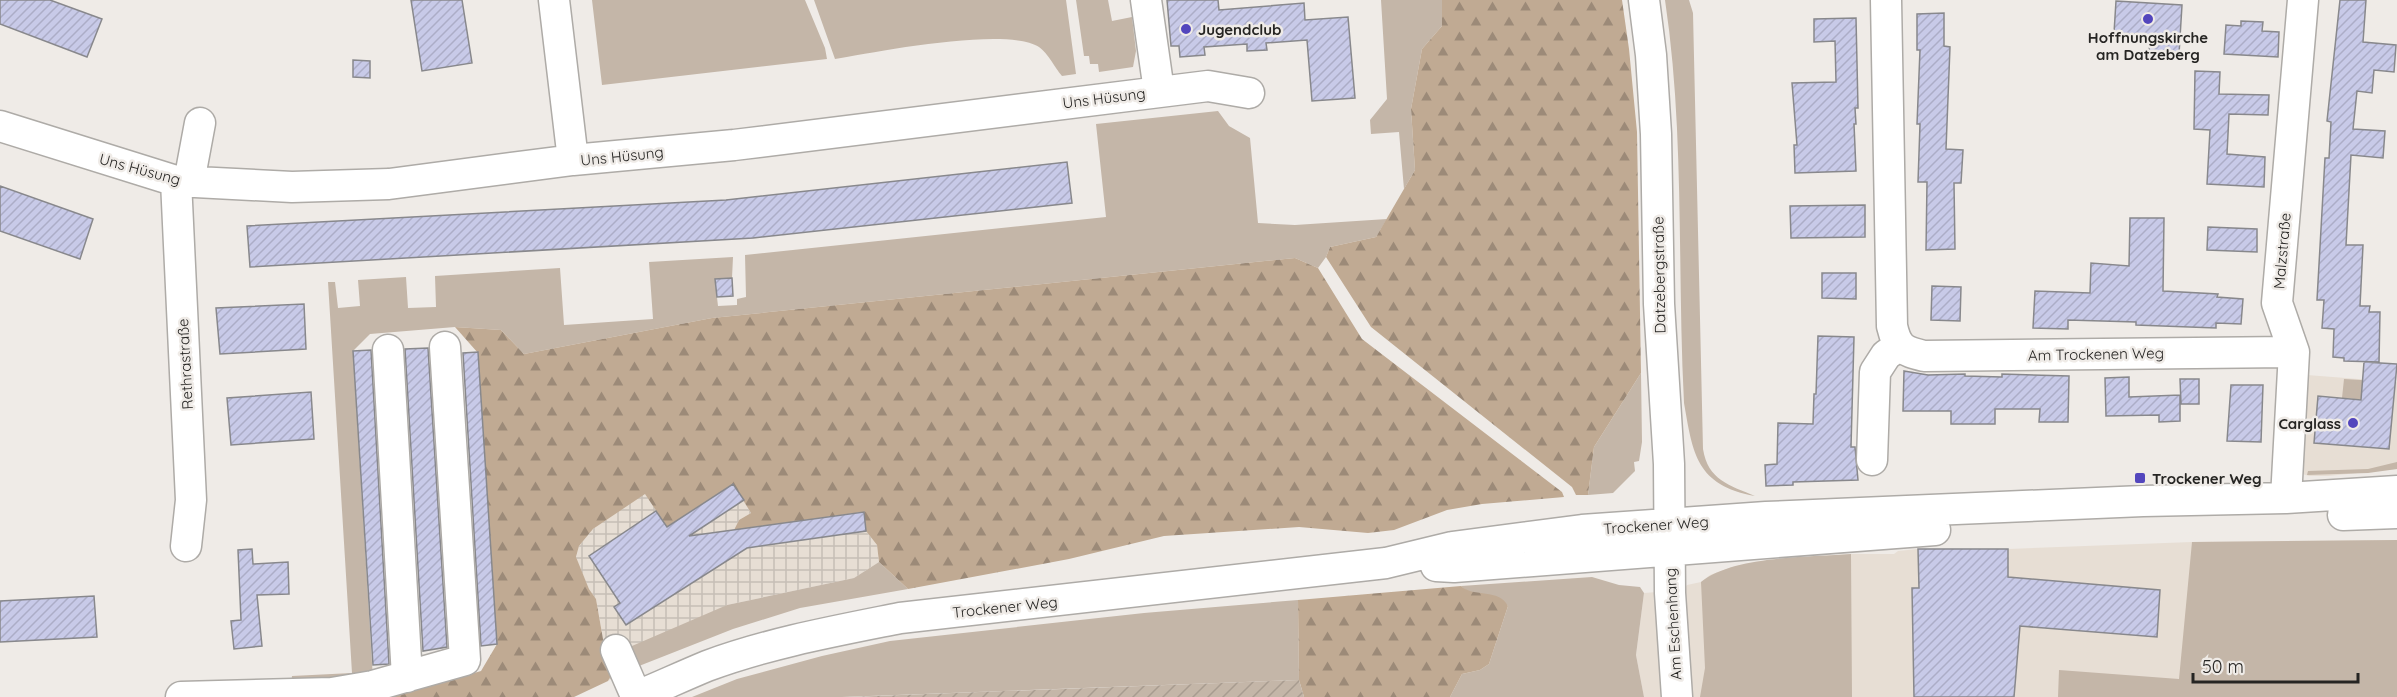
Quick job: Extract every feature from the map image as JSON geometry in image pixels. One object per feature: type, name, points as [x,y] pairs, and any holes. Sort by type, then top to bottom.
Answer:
[{"type":"street","points":[[554,0],[573,160]]},
{"type":"street","points":[[1146,0],[1159,91]]},
{"type":"street","name":"Datzebergstraße","points":[[1644,0],[1651,55],[1656,134],[1659,304],[1669,464],[1669,537]]},
{"type":"street","points":[[1872,460],[1875,372],[1886,355],[1899,346],[1892,326],[1886,0]]},
{"type":"street","name":"Malzstraße","points":[[2286,498],[2294,352],[2277,303],[2303,0]]},
{"type":"street","name":"Uns Hüsung","points":[[0,126],[182,181],[292,187],[389,183],[573,160],[745,143],[1208,86],[1249,93]]},
{"type":"street","name":"Rethrastraße","points":[[186,546],[191,500],[182,181],[200,123]]},
{"type":"street","name":"Am Trockenen Weg","points":[[1899,346],[1908,352],[1924,356],[2294,352]]},
{"type":"street","points":[[181,697],[332,693],[373,686],[465,660],[445,347]]},
{"type":"street","points":[[388,350],[407,677]]},
{"type":"street","name":"Trockener Weg","points":[[635,697],[708,666],[768,647],[900,618],[1386,563],[1454,567],[1669,537],[1776,516],[2143,501],[2286,498],[2397,491]]},
{"type":"street","name":"Trockener Weg","points":[[1669,537],[2397,513]]},
{"type":"street","name":"Am Eschenhang","points":[[1669,537],[1677,697]]},
{"type":"street","points":[[616,650],[635,697]]},
{"type":"shaded area","points":[[592,0],[805,0],[825,48],[827,59],[602,85]]},
{"type":"shaded area","points":[[814,0],[1066,0],[1076,74],[1062,76],[1039,47],[1023,41],[999,39],[940,42],[835,59]]},
{"type":"shaded area","points":[[1076,0],[1108,0],[1112,21],[1132,17],[1136,51],[1133,67],[1099,72],[1098,64],[1090,64],[1089,56],[1084,56]]},
{"type":"shaded area","points":[[1381,0],[1442,0],[1442,26],[1422,49],[1411,109],[1415,170],[1404,189],[1399,132],[1371,134],[1370,120],[1387,99]]},
{"type":"shaded area","points":[[1665,0],[1689,0],[1693,13],[1703,449],[1715,475],[1728,484],[1755,496],[1735,491],[1720,484],[1709,475],[1695,452],[1687,421],[1682,352],[1678,150]]},
{"type":"shaded area","points":[[1218,111],[1229,126],[1250,138],[1258,223],[1295,225],[1387,219],[1376,237],[1330,247],[1318,268],[1295,258],[712,318],[524,354],[501,330],[455,327],[370,334],[353,351],[373,679],[291,685],[292,676],[352,673],[328,282],[335,282],[338,308],[360,306],[358,280],[406,277],[408,308],[436,307],[435,276],[560,268],[564,325],[653,319],[649,262],[733,257],[732,278],[715,280],[718,306],[737,305],[737,299],[746,297],[745,255],[1106,217],[1096,124]]},
{"type":"shaded area","points":[[1641,373],[1642,442],[1639,461],[1634,462],[1635,471],[1613,493],[1588,495],[1594,447]]},
{"type":"shaded area","points":[[2307,375],[2397,382],[2397,469],[2328,476],[2309,476],[2296,472]]},
{"type":"shaded area","points":[[2344,379],[2394,382],[2392,402],[2342,398]]},
{"type":"shaded area","points":[[2397,462],[2397,469],[2368,473],[2307,475],[2308,471],[2368,469]]},
{"type":"shaded area","points":[[733,484],[751,513],[739,520],[734,530],[864,512],[866,531],[877,545],[879,562],[854,578],[727,605],[630,662],[639,666],[608,681],[613,672],[610,655],[603,639],[596,599],[589,589],[576,558],[579,546],[593,529],[645,493],[667,527]]},
{"type":"shaded area","points":[[2397,540],[2397,697],[1644,697],[1636,655],[1644,593],[1684,590],[1687,585],[1701,582],[1710,575],[1732,567],[1764,561],[1851,554],[1894,554],[1898,551],[1918,549],[2008,549],[2192,542]]},
{"type":"shaded area","points":[[2397,540],[2397,697],[2058,697],[2059,670],[2179,679],[2192,542]]},
{"type":"shaded area","points":[[1851,554],[1852,697],[1700,697],[1705,668],[1701,582],[1715,573],[1732,567],[1773,559]]},
{"type":"shaded area","points":[[879,562],[908,589],[800,608],[733,629],[639,666],[630,662],[625,649],[727,605],[854,578]]},
{"type":"shaded area","points":[[1592,577],[1619,585],[1640,587],[1644,593],[1636,655],[1644,697],[1450,697],[1462,674],[1480,670],[1489,664],[1508,606],[1496,598],[1466,590],[1461,586]]},
{"type":"shaded area","points":[[1298,600],[1299,680],[842,697],[692,697],[737,679],[822,656],[890,641],[1144,613]]},
{"type":"shaded area","points":[[1299,680],[1304,697],[849,697]]},
{"type":"green space","points":[[1442,0],[1622,0],[1637,132],[1641,373],[1594,447],[1588,495],[1576,495],[1572,487],[1371,327],[1326,257],[1330,247],[1376,237],[1415,170],[1411,109],[1422,49],[1442,26]]},
{"type":"green space","points":[[1295,258],[1318,268],[1362,339],[1562,492],[1564,497],[1482,504],[1447,510],[1394,530],[1368,533],[1299,527],[1164,536],[1069,559],[908,589],[879,562],[877,545],[866,531],[863,512],[734,530],[739,520],[751,513],[733,484],[667,527],[645,494],[593,529],[579,546],[576,557],[589,589],[596,599],[603,639],[610,655],[613,672],[608,681],[574,697],[392,697],[481,671],[497,644],[478,353],[455,327],[501,330],[524,354],[712,318]]},
{"type":"green space","points":[[1461,586],[1466,590],[1499,597],[1508,606],[1489,664],[1480,670],[1462,674],[1450,697],[1304,697],[1299,680],[1298,600]]},
{"type":"building","points":[[0,0],[50,0],[102,19],[87,57],[0,24]]},
{"type":"building","points":[[411,0],[462,0],[472,63],[422,71]]},
{"type":"building","points":[[1167,0],[1218,0],[1219,10],[1304,3],[1305,20],[1348,17],[1355,98],[1312,101],[1307,40],[1266,43],[1267,50],[1247,51],[1247,44],[1204,47],[1205,55],[1180,57],[1179,46],[1171,46]]},
{"type":"building","points":[[2340,0],[2366,0],[2363,42],[2396,45],[2394,72],[2374,70],[2372,93],[2357,91],[2353,129],[2385,131],[2383,158],[2351,155],[2346,245],[2363,245],[2360,306],[2370,306],[2369,312],[2380,312],[2379,362],[2344,361],[2344,358],[2333,357],[2334,329],[2322,328],[2324,300],[2317,300],[2325,158],[2329,158],[2331,122],[2327,121]]},
{"type":"building","name":"Hoffnungskirche am Datzeberg","points":[[2116,1],[2182,5],[2179,54],[2149,52],[2150,35],[2114,33]]},
{"type":"building","points":[[1944,13],[1944,46],[1950,47],[1946,149],[1963,150],[1961,183],[1954,183],[1955,249],[1926,250],[1927,182],[1918,182],[1920,124],[1917,124],[1920,50],[1917,50],[1917,14]]},
{"type":"building","points":[[1856,18],[1858,108],[1855,108],[1856,124],[1854,124],[1856,171],[1795,173],[1794,145],[1797,145],[1792,83],[1836,82],[1835,41],[1814,42],[1814,19]]},
{"type":"building","points":[[2241,21],[2263,22],[2262,31],[2279,32],[2278,57],[2224,54],[2226,25],[2241,26]]},
{"type":"building","points":[[353,60],[370,61],[370,78],[353,77]]},
{"type":"building","points":[[2195,71],[2220,72],[2219,94],[2269,95],[2268,115],[2229,114],[2227,154],[2265,157],[2264,187],[2207,184],[2210,130],[2194,129]]},
{"type":"building","points":[[1067,162],[1072,203],[753,238],[250,267],[247,226],[726,200]]},
{"type":"building","points":[[0,186],[93,219],[80,259],[0,231]]},
{"type":"building","points":[[1865,205],[1865,237],[1791,238],[1790,206]]},
{"type":"building","points":[[2130,218],[2164,218],[2163,291],[2218,294],[2217,297],[2243,299],[2241,324],[2216,323],[2216,328],[2068,320],[2068,329],[2033,328],[2035,291],[2090,293],[2091,263],[2129,266]]},
{"type":"building","points":[[2208,227],[2257,229],[2257,252],[2207,250]]},
{"type":"building","points":[[1822,273],[1856,273],[1856,299],[1822,298]]},
{"type":"building","points":[[732,278],[733,296],[717,297],[715,279]]},
{"type":"building","points":[[1932,286],[1961,287],[1960,321],[1931,320]]},
{"type":"building","points":[[304,304],[306,349],[220,354],[216,308]]},
{"type":"building","points":[[1818,336],[1854,337],[1851,447],[1855,447],[1858,480],[1793,482],[1793,485],[1766,486],[1765,465],[1777,464],[1778,423],[1813,424]]},
{"type":"building","points":[[428,348],[447,647],[423,651],[405,349]]},
{"type":"building","points":[[371,350],[389,664],[373,665],[353,351]]},
{"type":"building","points":[[478,352],[497,644],[481,646],[463,353]]},
{"type":"building","name":"Carglass","points":[[2364,362],[2397,364],[2389,449],[2314,443],[2318,396],[2361,400]]},
{"type":"building","points":[[1904,371],[1928,375],[2069,376],[2068,422],[2039,422],[2040,409],[1995,409],[1995,424],[1951,424],[1951,411],[1903,411]]},
{"type":"building","points":[[2129,377],[2129,397],[2180,395],[2180,421],[2159,422],[2159,415],[2106,416],[2105,378]]},
{"type":"building","points":[[2180,379],[2199,379],[2199,404],[2181,404]]},
{"type":"building","points":[[2231,385],[2263,385],[2261,442],[2227,441]]},
{"type":"building","points":[[311,392],[314,439],[231,445],[227,398]]},
{"type":"building","points":[[733,484],[744,500],[689,536],[864,512],[866,531],[747,548],[626,625],[614,607],[620,603],[589,556],[656,511],[667,527]]},
{"type":"building","points":[[252,549],[253,564],[288,562],[289,594],[257,595],[262,646],[234,649],[231,621],[241,620],[238,550]]},
{"type":"building","points":[[1918,549],[2008,549],[2008,577],[2160,590],[2157,637],[2020,626],[2014,697],[1914,697],[1912,588],[1919,588]]},
{"type":"building","points":[[94,596],[97,637],[0,642],[0,601]]},
{"type":"place","name":"Hoffnungskirche am Datzeberg","points":[[2148,19]]},
{"type":"place","name":"Jugendclub","points":[[1186,29]]},
{"type":"place","name":"Carglass","points":[[2353,423]]},
{"type":"place","name":"Trockener Weg","points":[[2140,478]]}]
